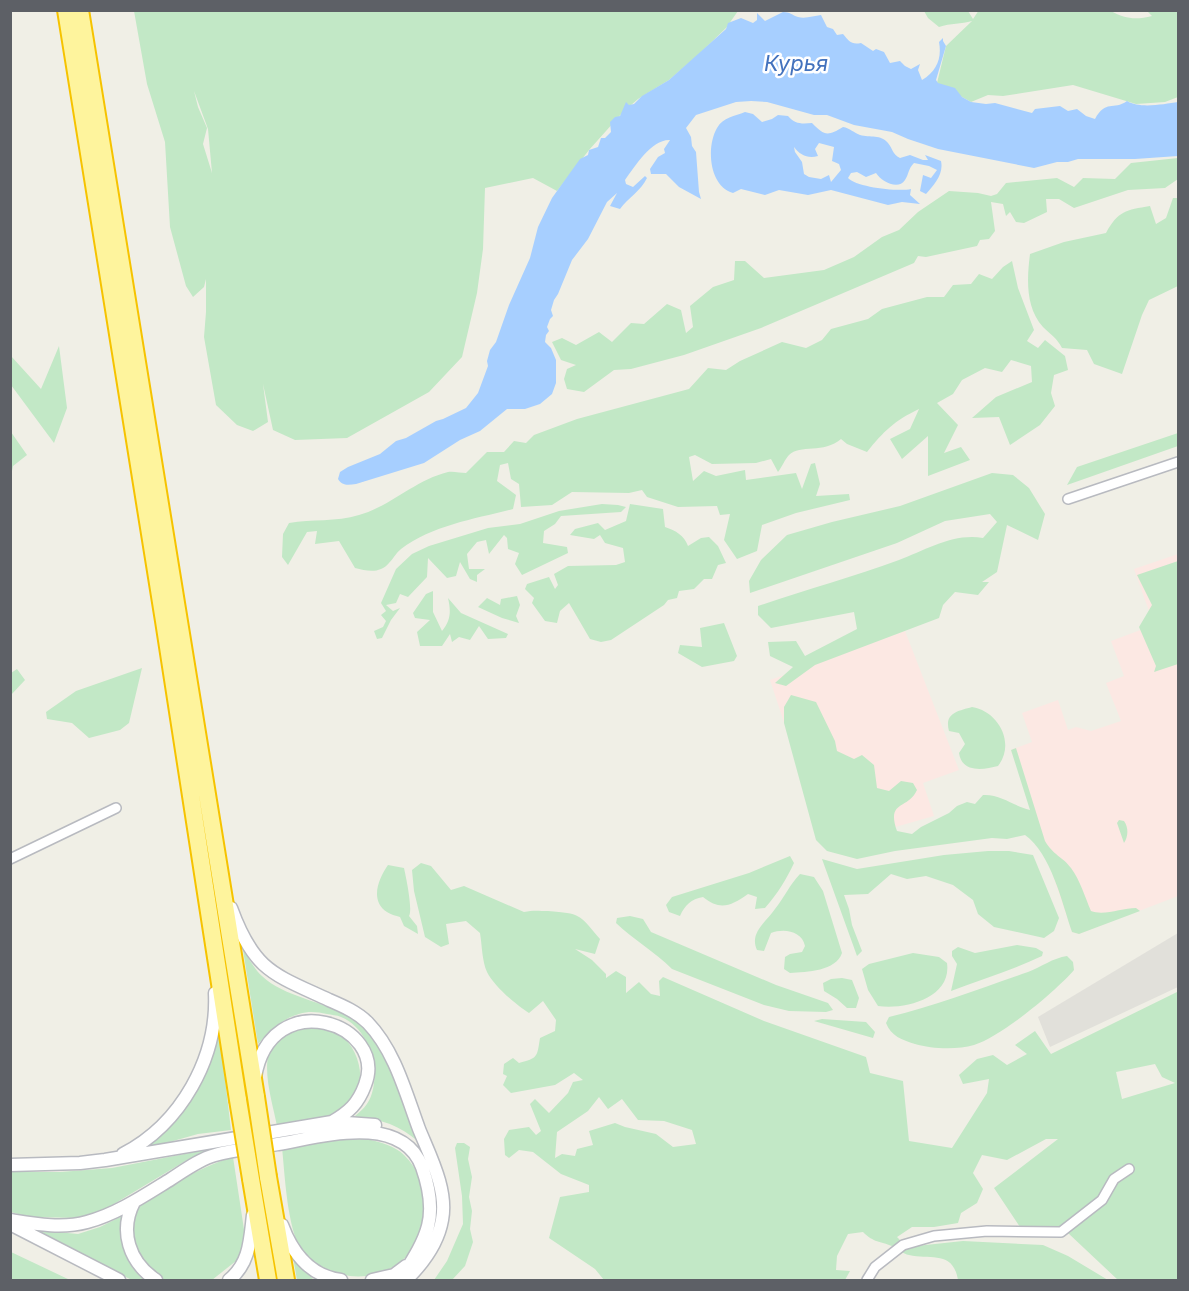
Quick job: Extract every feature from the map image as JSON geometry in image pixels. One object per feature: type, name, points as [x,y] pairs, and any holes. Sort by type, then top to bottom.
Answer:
[{"type":"highway","points":[[66,10],[268,1281]]},
{"type":"highway","points":[[80,10],[286,1281]]},
{"type":"street","points":[[1068,499],[1179,462]]},
{"type":"street","points":[[10,860],[116,808]]},
{"type":"street","points":[[218,870],[236,923],[249,947],[264,967],[297,987],[350,1010],[367,1022],[380,1037],[403,1084],[435,1168],[442,1194],[443,1218],[436,1242],[426,1258],[405,1281]]},
{"type":"street","points":[[105,1160],[137,1146],[162,1126],[177,1110],[197,1078],[212,1033],[216,1008],[213,938]]},
{"type":"street","points":[[255,1092],[260,1061],[272,1040],[280,1032],[296,1022],[307,1020],[329,1023],[359,1044],[366,1056],[368,1069],[367,1080],[359,1100],[348,1113],[332,1122]]},
{"type":"street","points":[[10,1165],[105,1160],[332,1122],[381,1126],[402,1135],[418,1147],[435,1168]]},
{"type":"street","points":[[10,1222],[64,1226],[86,1223],[134,1202],[191,1166],[215,1155],[352,1131],[377,1133],[406,1146],[420,1162],[429,1187],[431,1206],[429,1226],[422,1244],[400,1281]]},
{"type":"street","points":[[867,1281],[875,1267],[903,1245],[934,1236],[987,1231],[1061,1232],[1102,1200],[1114,1179],[1129,1168]]},
{"type":"street","points":[[271,1198],[288,1242],[300,1257],[323,1276],[341,1281]]},
{"type":"street","points":[[134,1202],[126,1230],[128,1244],[137,1262],[156,1281]]},
{"type":"street","points":[[229,1281],[239,1270],[249,1250],[254,1202]]},
{"type":"street","points":[[10,1222],[119,1281]]},
{"type":"street","points":[[372,1281],[394,1275],[406,1266],[422,1244]]},
{"type":"shaded area","points":[[1178,554],[1178,896],[1079,934],[1072,932],[1011,750],[1032,742],[1022,713],[1058,700],[1068,730],[1076,727],[1091,731],[1121,721],[1106,683],[1124,676],[1111,641],[1154,625],[1134,569]]},
{"type":"shaded area","points":[[905,631],[959,770],[923,783],[934,816],[825,847],[770,680]]},
{"type":"shaded area","points":[[1178,933],[1178,987],[1050,1047],[1038,1017]]},
{"type":"green space","points":[[979,10],[1111,11],[1121,16],[1136,18],[1152,16],[1147,11],[1178,11],[1178,97],[1165,102],[1136,104],[1073,85],[1003,96],[988,95],[971,102],[937,83],[946,46],[972,21],[939,27],[928,18],[924,11],[968,11],[973,19]]},
{"type":"green space","points":[[134,11],[738,11],[726,28],[697,56],[669,80],[638,99],[623,112],[557,191],[533,178],[485,188],[483,249],[477,293],[462,357],[429,392],[347,438],[295,440],[273,430],[263,384],[268,422],[253,431],[237,425],[216,405],[204,337],[206,279],[204,287],[193,297],[186,286],[170,227],[165,142],[147,84]],"holes":[[[194,91],[208,129],[212,173],[203,144],[207,128]]]},
{"type":"green space","points":[[1178,158],[1178,179],[1165,188],[1128,190],[1074,208],[1059,199],[1046,199],[1047,212],[1024,223],[1016,222],[1010,212],[1006,216],[1003,204],[991,202],[995,231],[989,239],[980,240],[977,246],[926,257],[918,256],[914,263],[761,328],[684,355],[631,369],[614,370],[584,392],[567,389],[564,379],[567,369],[576,365],[561,360],[552,342],[562,338],[576,345],[599,332],[612,342],[631,323],[644,324],[667,304],[681,310],[686,333],[693,327],[690,306],[713,287],[734,280],[735,261],[745,261],[764,278],[824,270],[854,257],[882,237],[899,230],[918,212],[949,191],[991,196],[997,194],[1006,183],[1057,178],[1074,187],[1083,178],[1115,179],[1131,163]]},
{"type":"green space","points":[[1173,198],[1178,198],[1178,286],[1149,300],[1122,374],[1094,364],[1087,350],[1062,348],[1043,327],[1033,311],[1028,282],[1030,254],[1064,242],[1106,233],[1119,216],[1135,209],[1150,206],[1156,224],[1166,218]]},
{"type":"green space","points":[[1012,261],[1018,288],[1034,330],[1027,341],[1038,348],[1045,340],[1065,356],[1068,370],[1054,375],[1051,393],[1055,406],[1040,425],[1010,445],[999,417],[972,418],[996,397],[1032,382],[1031,366],[1011,360],[1002,372],[985,368],[962,380],[953,394],[937,403],[958,425],[944,453],[961,447],[970,460],[928,476],[928,436],[902,459],[890,439],[910,429],[919,409],[890,427],[867,452],[841,439],[834,444],[820,448],[794,452],[778,472],[771,459],[756,463],[712,464],[695,455],[689,457],[693,481],[704,471],[716,476],[745,470],[746,480],[796,473],[802,489],[811,464],[815,463],[820,484],[816,496],[849,494],[850,500],[796,513],[762,525],[757,551],[737,559],[724,540],[730,514],[720,515],[717,506],[678,507],[647,497],[642,490],[629,493],[572,492],[552,505],[521,507],[519,484],[511,479],[508,463],[500,465],[497,481],[516,495],[513,509],[440,528],[401,549],[382,569],[369,571],[355,568],[339,541],[315,544],[317,531],[307,532],[288,565],[282,557],[283,534],[289,523],[342,519],[371,511],[436,476],[450,472],[466,473],[487,452],[504,452],[514,441],[526,443],[534,435],[577,419],[689,389],[708,368],[726,370],[782,342],[806,348],[822,340],[831,329],[868,319],[882,309],[927,297],[944,297],[953,285],[971,284],[979,274],[992,279]]},
{"type":"green space","points":[[59,346],[67,408],[54,443],[11,385],[11,356],[41,389]]},
{"type":"green space","points":[[11,432],[27,455],[13,466],[11,476]]},
{"type":"green space","points":[[1178,433],[1178,446],[1067,485],[1077,467]]},
{"type":"green space","points":[[992,473],[1013,475],[1029,488],[1045,514],[1038,540],[1007,525],[997,572],[982,582],[989,582],[978,595],[955,592],[943,605],[939,618],[815,665],[786,686],[775,683],[793,667],[770,656],[768,642],[796,641],[805,656],[857,629],[854,612],[771,628],[758,615],[758,606],[882,566],[940,543],[961,538],[983,538],[997,522],[990,514],[945,521],[897,543],[750,593],[749,581],[761,560],[787,535],[900,506]]},
{"type":"green space","points":[[602,504],[626,507],[621,512],[561,516],[555,524],[544,531],[543,543],[567,547],[568,553],[522,575],[515,564],[519,553],[508,549],[507,538],[504,535],[489,554],[486,540],[477,542],[467,554],[469,569],[485,569],[477,575],[477,582],[470,579],[460,562],[456,576],[447,578],[428,558],[427,577],[408,597],[400,594],[396,603],[386,605],[393,611],[400,608],[382,638],[377,639],[374,631],[383,627],[386,621],[381,615],[386,611],[381,603],[396,569],[412,554],[429,546],[488,528],[520,524],[559,511]]},
{"type":"green space","points":[[630,504],[663,509],[665,527],[679,534],[688,546],[701,538],[709,537],[718,546],[726,563],[718,565],[712,579],[704,579],[694,589],[679,591],[677,598],[668,600],[611,640],[601,642],[590,639],[569,603],[560,611],[557,623],[545,621],[532,603],[534,598],[525,589],[527,584],[549,577],[555,589],[558,585],[554,574],[568,566],[616,565],[625,562],[623,548],[605,543],[600,535],[594,539],[570,535],[575,529],[598,523],[605,530],[626,521]]},
{"type":"green space","points":[[1178,561],[1178,664],[1154,672],[1156,666],[1139,627],[1152,605],[1137,575]]},
{"type":"green space","points":[[433,591],[433,612],[442,631],[450,615],[448,598],[461,613],[508,634],[506,638],[488,639],[479,626],[470,640],[459,637],[452,642],[450,634],[442,646],[420,646],[417,632],[430,620],[415,618],[413,613],[426,594]]},
{"type":"green space","points":[[517,596],[520,605],[516,616],[519,623],[478,607],[487,598],[500,605],[501,599]]},
{"type":"green space","points":[[724,623],[737,656],[734,661],[702,667],[678,653],[680,645],[702,647],[700,628]]},
{"type":"green space","points":[[142,668],[129,723],[120,730],[89,738],[72,723],[47,719],[46,712],[76,691]]},
{"type":"green space","points":[[17,669],[25,680],[11,695],[11,673]]},
{"type":"green space","points":[[791,695],[816,702],[835,741],[837,751],[854,759],[862,755],[874,765],[877,788],[889,791],[901,781],[913,783],[917,790],[894,814],[897,831],[912,834],[957,806],[967,802],[975,804],[983,795],[996,796],[1030,810],[1011,750],[1016,748],[1045,841],[1074,873],[1091,911],[1102,913],[1136,908],[1140,911],[1079,934],[1072,932],[1049,866],[1034,843],[1025,835],[895,851],[857,859],[827,851],[816,840],[784,723],[784,707]]},
{"type":"green space","points":[[972,707],[990,715],[1002,729],[1005,748],[998,766],[974,768],[964,764],[961,759],[959,753],[965,744],[959,733],[949,731],[949,720],[953,714]]},
{"type":"green space","points":[[1119,820],[1124,821],[1127,827],[1124,843],[1117,823]]},
{"type":"green space","points":[[1009,851],[1033,855],[1059,918],[1054,931],[1044,938],[994,927],[978,914],[973,900],[953,885],[926,876],[907,879],[891,874],[868,894],[844,895],[862,951],[857,956],[822,859],[857,869],[944,855]]},
{"type":"green space","points":[[790,856],[794,863],[765,908],[755,909],[757,897],[748,894],[726,905],[715,904],[703,897],[695,899],[689,903],[680,916],[669,912],[666,905],[672,897],[749,873]]},
{"type":"green space","points":[[421,863],[431,866],[451,890],[464,886],[524,912],[548,911],[578,916],[600,939],[595,954],[575,949],[592,960],[606,974],[606,978],[616,971],[626,977],[626,993],[639,982],[651,994],[660,996],[659,981],[663,977],[764,1021],[866,1057],[870,1073],[903,1081],[909,1141],[952,1148],[987,1093],[989,1079],[963,1084],[959,1075],[977,1059],[993,1055],[1007,1065],[1027,1054],[1015,1045],[1035,1031],[1051,1054],[1177,992],[1178,1280],[1118,1280],[1068,1233],[1020,1227],[994,1188],[1058,1139],[1046,1139],[1007,1160],[982,1155],[973,1173],[983,1189],[977,1203],[961,1213],[958,1223],[934,1227],[912,1227],[897,1237],[907,1247],[963,1241],[1043,1245],[1068,1256],[1108,1280],[958,1280],[951,1264],[946,1260],[907,1254],[874,1240],[863,1232],[848,1234],[837,1256],[836,1270],[850,1271],[845,1280],[604,1280],[595,1269],[549,1238],[560,1197],[589,1192],[589,1185],[561,1174],[533,1152],[519,1150],[509,1158],[505,1155],[504,1139],[509,1130],[529,1127],[536,1135],[541,1131],[530,1104],[535,1099],[549,1113],[568,1093],[573,1082],[583,1080],[574,1073],[555,1085],[511,1093],[503,1085],[507,1076],[503,1074],[504,1064],[513,1058],[519,1063],[536,1056],[540,1038],[555,1031],[556,1020],[543,1001],[529,1013],[500,989],[485,968],[480,933],[466,921],[446,924],[449,944],[441,947],[425,937],[414,891],[412,870]],"holes":[[[1155,1064],[1162,1077],[1175,1083],[1122,1099],[1116,1072]],[[599,1097],[608,1109],[622,1099],[638,1120],[664,1121],[692,1130],[696,1144],[673,1147],[656,1134],[615,1123],[589,1131],[593,1145],[577,1149],[575,1156],[562,1154],[555,1158],[557,1132],[588,1111]]]},
{"type":"green space","points":[[388,865],[404,868],[410,901],[409,916],[417,926],[418,934],[404,926],[400,917],[387,912],[378,901],[377,889]]},
{"type":"green space","points":[[800,874],[814,877],[823,891],[842,953],[834,964],[827,967],[790,973],[784,969],[785,957],[802,952],[805,946],[800,937],[787,931],[771,933],[764,951],[757,950],[755,938]]},
{"type":"green space","points":[[630,916],[643,919],[651,932],[776,985],[828,1003],[833,1010],[826,1012],[789,1011],[764,1005],[672,969],[616,923],[617,918]]},
{"type":"green space","points":[[1017,945],[1036,948],[1043,952],[1042,956],[951,991],[957,964],[952,951],[958,947],[975,953]]},
{"type":"green space","points":[[243,950],[259,973],[272,984],[284,991],[339,1011],[364,1026],[373,1035],[389,1063],[419,1142],[388,1123],[352,1118],[369,1101],[374,1082],[374,1071],[370,1049],[365,1039],[350,1022],[336,1015],[303,1013],[282,1022],[258,1044]]},
{"type":"green space","points":[[913,953],[939,957],[947,963],[947,975],[942,985],[934,993],[913,1003],[901,1006],[878,1006],[868,990],[862,969],[869,964]]},
{"type":"green space","points":[[1067,956],[1073,962],[1074,970],[1065,979],[1013,1023],[999,1033],[974,1045],[952,1048],[922,1046],[898,1037],[886,1023],[889,1017],[976,990]]},
{"type":"green space","points":[[831,979],[852,980],[859,998],[856,1008],[847,1008],[824,991],[823,983]]},
{"type":"green space","points":[[822,1019],[866,1022],[875,1032],[873,1038],[814,1021]]},
{"type":"green space","points":[[308,1024],[333,1029],[347,1041],[354,1051],[360,1073],[356,1095],[350,1104],[333,1116],[310,1122],[277,1126],[268,1082],[270,1050],[282,1036]]},
{"type":"green space","points":[[219,1028],[231,1130],[198,1134],[141,1150],[171,1126],[201,1084]]},
{"type":"green space","points":[[367,1139],[392,1147],[404,1155],[418,1174],[425,1195],[425,1216],[420,1236],[409,1253],[394,1267],[374,1275],[350,1276],[323,1268],[302,1251],[290,1216],[282,1148],[339,1140]]},
{"type":"green space","points":[[457,1143],[464,1143],[470,1147],[468,1159],[472,1177],[469,1197],[472,1211],[470,1229],[473,1242],[465,1266],[452,1280],[434,1280],[447,1261],[463,1224],[462,1196],[455,1148]]},
{"type":"green space","points":[[231,1145],[187,1160],[104,1210],[83,1218],[29,1217],[11,1212],[11,1172],[60,1172],[112,1168]]},
{"type":"green space","points":[[233,1157],[245,1236],[241,1257],[212,1280],[165,1280],[143,1262],[137,1252],[131,1226],[135,1211],[145,1201],[183,1178]]},
{"type":"green space","points":[[122,1216],[121,1234],[124,1252],[132,1267],[145,1280],[132,1280],[26,1229],[78,1234],[100,1227]]},
{"type":"green space","points":[[11,1252],[70,1280],[11,1280]]},
{"type":"green space","points":[[293,1257],[313,1279],[316,1280],[297,1280]]},
{"type":"water","name":"Курья","points":[[783,12],[801,18],[821,15],[827,27],[833,29],[837,35],[843,34],[852,43],[861,43],[873,51],[876,49],[884,52],[890,63],[900,61],[911,69],[920,64],[918,70],[922,80],[937,64],[940,53],[939,42],[943,38],[946,46],[936,80],[938,83],[955,88],[962,97],[971,102],[995,103],[1032,113],[1035,109],[1060,106],[1068,111],[1077,109],[1095,119],[1106,107],[1127,101],[1138,105],[1178,102],[1178,156],[1078,159],[1034,168],[938,149],[892,132],[854,125],[827,115],[814,115],[767,102],[736,102],[696,115],[686,128],[696,152],[701,199],[679,187],[666,174],[651,174],[650,169],[658,157],[665,153],[664,149],[670,140],[663,141],[644,154],[625,180],[626,184],[633,187],[645,176],[647,178],[638,191],[620,209],[610,206],[617,193],[607,202],[588,239],[572,260],[554,300],[551,310],[553,316],[547,327],[549,331],[545,342],[551,348],[556,360],[556,383],[552,394],[540,404],[525,409],[507,409],[480,431],[460,440],[424,463],[356,484],[341,483],[338,479],[340,472],[380,454],[396,441],[466,408],[478,393],[488,366],[490,350],[496,342],[509,305],[530,258],[538,227],[552,198],[580,159],[588,155],[589,150],[598,147],[601,138],[605,138],[611,132],[610,122],[620,116],[626,102],[629,105],[634,104],[642,96],[669,80],[726,29],[728,23],[741,18],[753,23],[757,20],[757,13],[765,21]]},
{"type":"water","points":[[745,112],[753,114],[762,122],[778,115],[788,116],[798,123],[812,123],[826,133],[843,127],[860,135],[882,138],[900,158],[910,155],[928,160],[925,155],[941,161],[941,170],[938,179],[926,194],[920,191],[923,175],[931,178],[937,170],[929,166],[914,163],[905,180],[898,185],[886,182],[876,173],[866,177],[857,172],[851,173],[848,178],[859,184],[878,188],[911,189],[910,195],[920,204],[902,202],[888,205],[831,190],[808,195],[779,190],[765,195],[741,189],[733,193],[719,183],[714,174],[711,145],[720,124],[726,119]],"holes":[[[819,143],[834,147],[832,161],[839,164],[841,170],[831,182],[829,175],[821,179],[804,174],[802,162],[794,147],[808,157],[818,156],[815,149]]]}]
